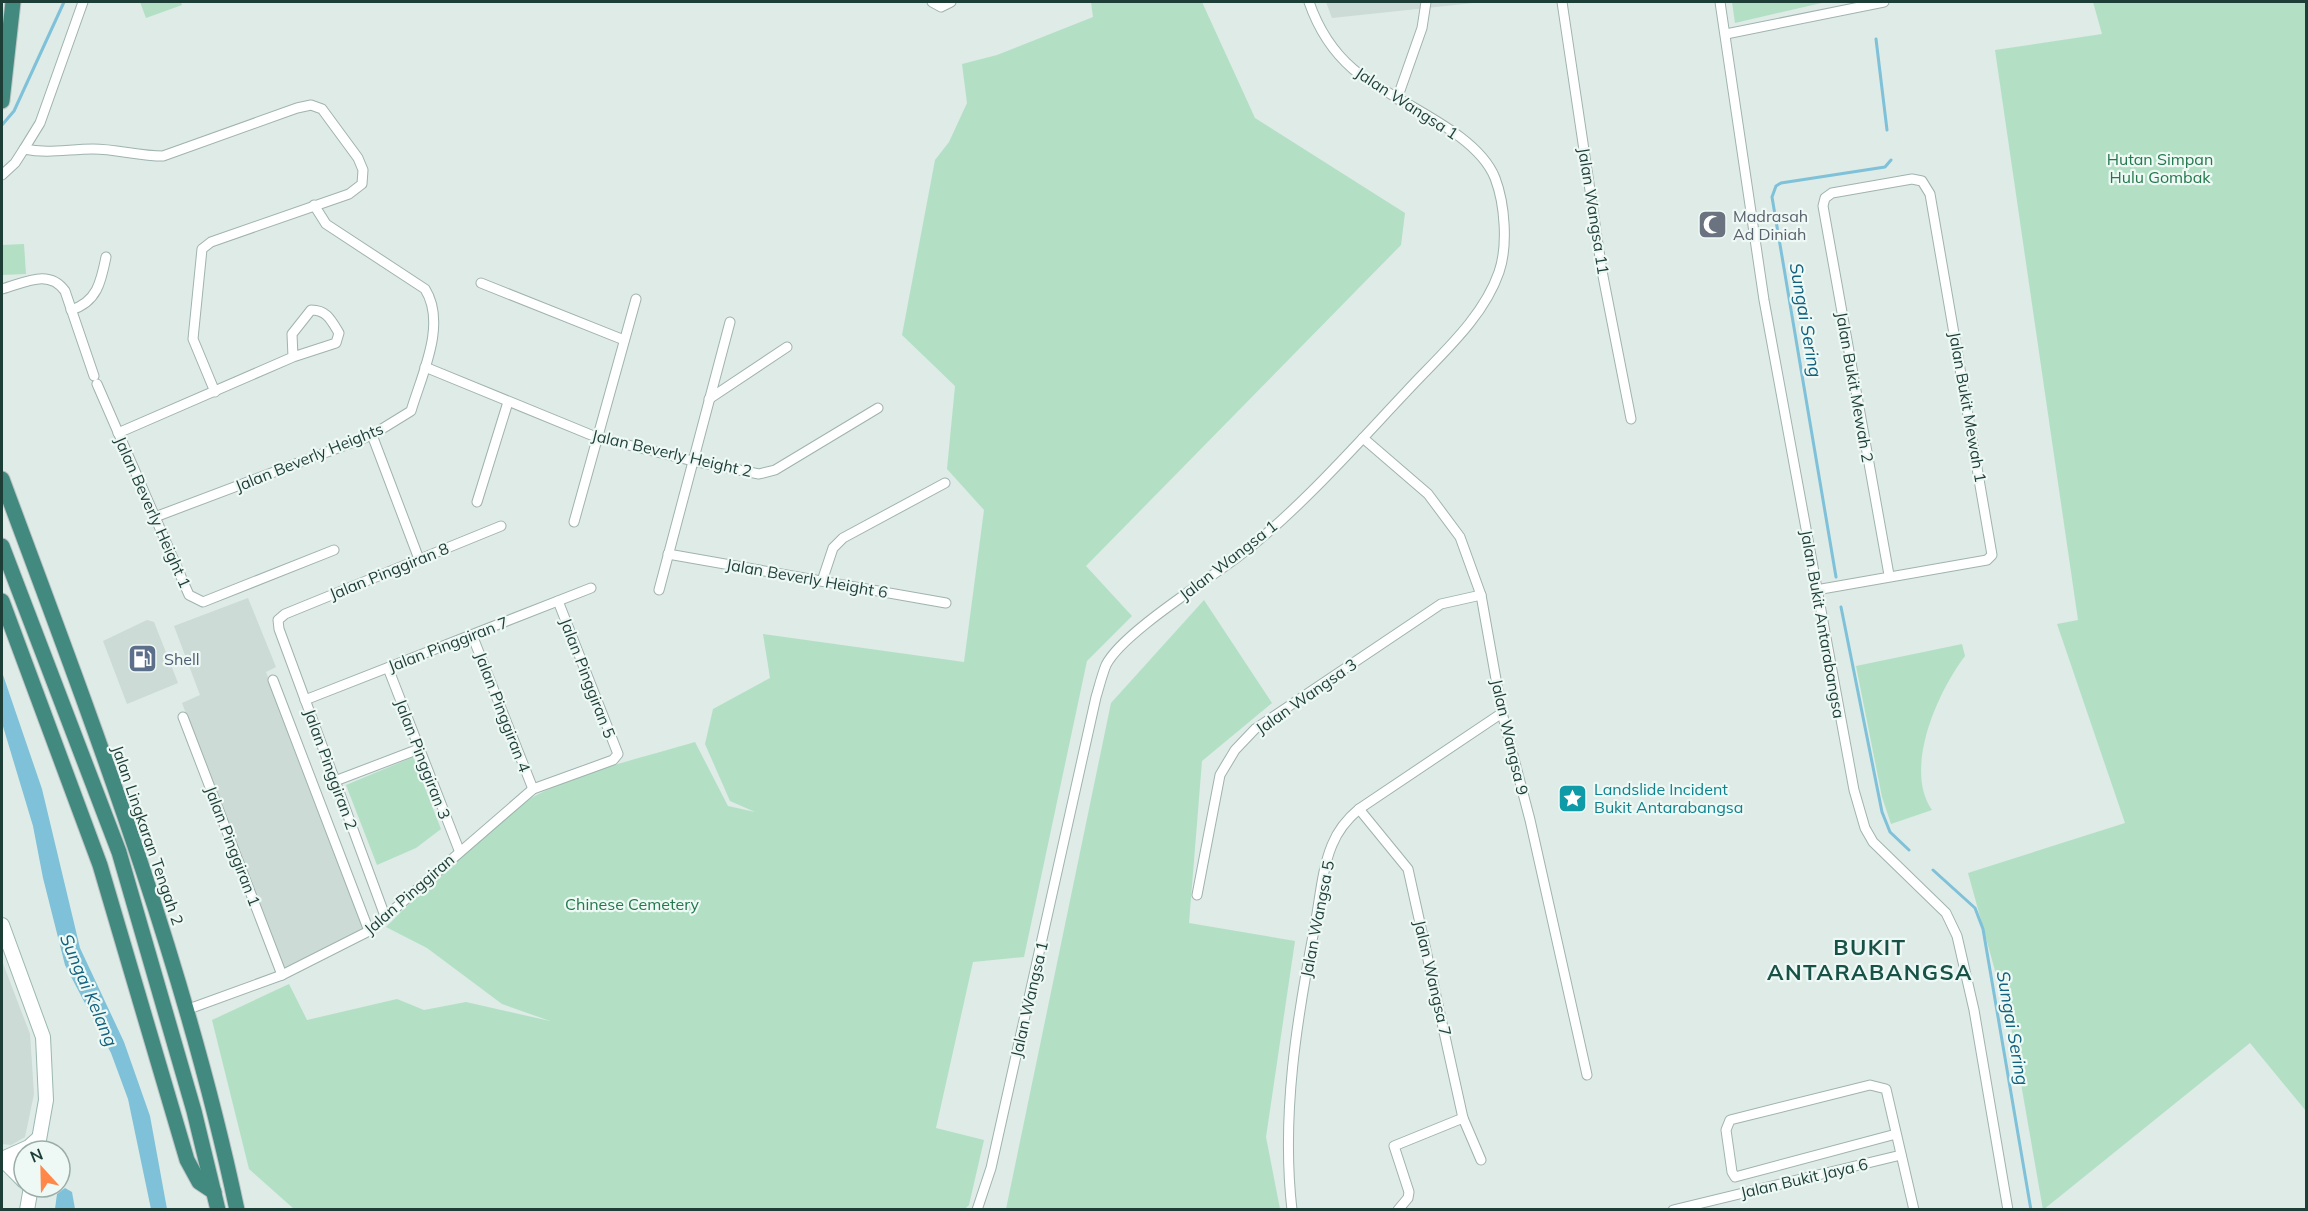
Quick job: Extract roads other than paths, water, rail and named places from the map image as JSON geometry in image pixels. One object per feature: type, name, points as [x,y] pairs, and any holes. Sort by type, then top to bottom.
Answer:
[{"type":"highway","points":[[2,101],[13,2]]},
{"type":"highway","name":"Jalan Lingkaran Tengah 2","points":[[2,480],[135,845],[186,1010],[212,1103],[237,1209]]},
{"type":"highway","name":"Jalan Lingkaran Tengah 2","points":[[2,546],[119,852],[186,1079],[218,1209]]},
{"type":"highway","points":[[2,601],[100,865],[187,1160],[200,1182],[214,1192]]},
{"type":"main road","points":[[2,925],[43,1037],[46,1100],[39,1139]]},
{"type":"street","points":[[2,175],[15,163],[40,123],[83,2]]},
{"type":"street","points":[[937,4],[951,2]]},
{"type":"street","name":"Jalan Wangsa 1","points":[[977,1209],[991,1168],[1096,697],[1107,664],[1136,633],[1240,555],[1363,438],[1484,303],[1500,270],[1505,214],[1495,176],[1471,146],[1445,126],[1397,99],[1353,69],[1322,34],[1309,2]]},
{"type":"street","points":[[1397,99],[1422,28],[1426,2]]},
{"type":"street","name":"Jalan Wangsa 11","points":[[1562,2],[1602,271],[1631,419]]},
{"type":"street","name":"Jalan Bukit Antarabangsa","points":[[1720,2],[1764,300],[1844,743],[1865,828],[1873,842],[1946,913],[1957,936],[1974,1010],[2008,1209]]},
{"type":"street","points":[[1726,34],[1884,2]]},
{"type":"street","points":[[24,149],[44,153],[95,149],[142,156],[162,156],[281,113],[311,105],[322,109],[358,158],[363,170],[362,184],[349,194],[211,242],[202,249],[193,339],[215,392]]},
{"type":"street","name":"Jalan Bukit Mewah 1","points":[[1816,590],[1889,575],[1987,560],[1992,555],[1992,544],[1930,194],[1922,181],[1912,179],[1832,193],[1825,198]]},
{"type":"street","name":"Jalan Bukit Mewah 2","points":[[1825,198],[1823,206],[1889,575]]},
{"type":"street","name":"Jalan Beverly Heights","points":[[155,517],[372,435],[411,411],[425,367],[435,319],[433,302],[424,289],[326,224],[314,205]]},
{"type":"street","points":[[71,310],[84,306],[96,295],[106,257]]},
{"type":"street","name":"Jalan Beverly Height 1","points":[[2,289],[49,278],[58,282],[71,310],[95,380],[189,595],[202,602],[334,550]]},
{"type":"street","points":[[481,283],[624,340]]},
{"type":"street","points":[[574,522],[636,299]]},
{"type":"street","points":[[118,433],[293,357],[336,343],[339,333],[328,315],[320,310],[311,310],[292,334],[293,357]]},
{"type":"street","points":[[658,590],[730,322]]},
{"type":"street","points":[[709,399],[787,347]]},
{"type":"street","name":"Jalan Beverly Height 2","points":[[425,367],[596,437],[693,462],[759,474],[775,470],[878,408]]},
{"type":"street","points":[[477,501],[508,402]]},
{"type":"street","points":[[372,435],[419,559]]},
{"type":"street","name":"Jalan Wangsa 9","points":[[1363,438],[1434,502],[1460,537],[1481,595],[1502,713],[1530,820],[1587,1075]]},
{"type":"street","points":[[822,581],[833,548],[843,538],[945,483]]},
{"type":"street","name":"Jalan Pinggiran 8","points":[[278,620],[285,614],[501,526]]},
{"type":"street","name":"Jalan Beverly Height 6","points":[[668,554],[946,603]]},
{"type":"street","name":"Jalan Pinggiran 7","points":[[305,700],[591,588]]},
{"type":"street","name":"Jalan Wangsa 3","points":[[1197,895],[1220,775],[1235,750],[1255,729],[1441,604],[1481,595]]},
{"type":"street","name":"Jalan Pinggiran 5","points":[[558,601],[618,754]]},
{"type":"street","name":"Jalan Pinggiran 2","points":[[278,620],[279,629],[385,916]]},
{"type":"street","name":"Jalan Pinggiran 4","points":[[472,635],[533,789]]},
{"type":"street","name":"Jalan Pinggiran 3","points":[[388,668],[459,850]]},
{"type":"street","name":"Jalan Pinggiran 2","points":[[273,680],[369,931]]},
{"type":"street","name":"Jalan Wangsa 5","points":[[1292,1209],[1288,1176],[1292,1070],[1305,977],[1331,846],[1345,821],[1359,809],[1502,713]]},
{"type":"street","name":"Jalan Pinggiran 1","points":[[183,717],[282,975]]},
{"type":"street","points":[[335,781],[419,748]]},
{"type":"street","name":"Jalan Pinggiran","points":[[186,1010],[282,975],[369,931],[459,850],[533,789],[613,760],[618,754]]},
{"type":"street","name":"Jalan Wangsa 7","points":[[1359,809],[1408,869],[1463,1118],[1481,1160]]},
{"type":"street","points":[[1896,1134],[1735,1177],[1732,1172],[1726,1125],[1730,1120],[1870,1085],[1886,1089],[1914,1209]]},
{"type":"street","points":[[1398,1209],[1408,1198],[1408,1192],[1394,1146],[1463,1118]]},
{"type":"street","name":"Jalan Bukit Jaya 6","points":[[1673,1209],[1901,1155]]},
{"type":"water","name":"Sungai Kelang","points":[[2,672],[42,789],[80,948],[124,1042],[150,1116],[167,1209],[151,1209],[128,1099],[111,1053],[65,965],[43,878],[33,826],[2,723]]},
{"type":"water","points":[[72,1192],[75,1209],[55,1209],[56,1199],[72,1199]]},
{"type":"waterway","name":"Sungai Sering","points":[[2,125],[14,111],[64,2]]},
{"type":"waterway","name":"Sungai Sering","points":[[1876,39],[1887,130]]},
{"type":"waterway","name":"Sungai Sering","points":[[1836,577],[1772,197],[1776,186],[1781,183],[1885,167],[1891,160]]},
{"type":"waterway","name":"Sungai Sering","points":[[1841,607],[1882,812],[1890,832],[1909,850]]},
{"type":"waterway","name":"Sungai Sering","points":[[1933,870],[1975,908],[1983,929],[2031,1210]]},
{"type":"place","name":"Madrasah Ad Diniah","points":[[1712,225]]},
{"type":"place","name":"Shell","points":[[143,659]]},
{"type":"place","name":"Landslide Incident Bukit Antarabangsa","points":[[1573,798]]},
{"type":"district","name":"BUKIT ANTARABANGSA","points":[[1870,960]]},
{"type":"park label","name":"Hutan Simpan Hulu Gombak","points":[[2160,168]]},
{"type":"park label","name":"Chinese Cemetery","points":[[632,904]]}]
